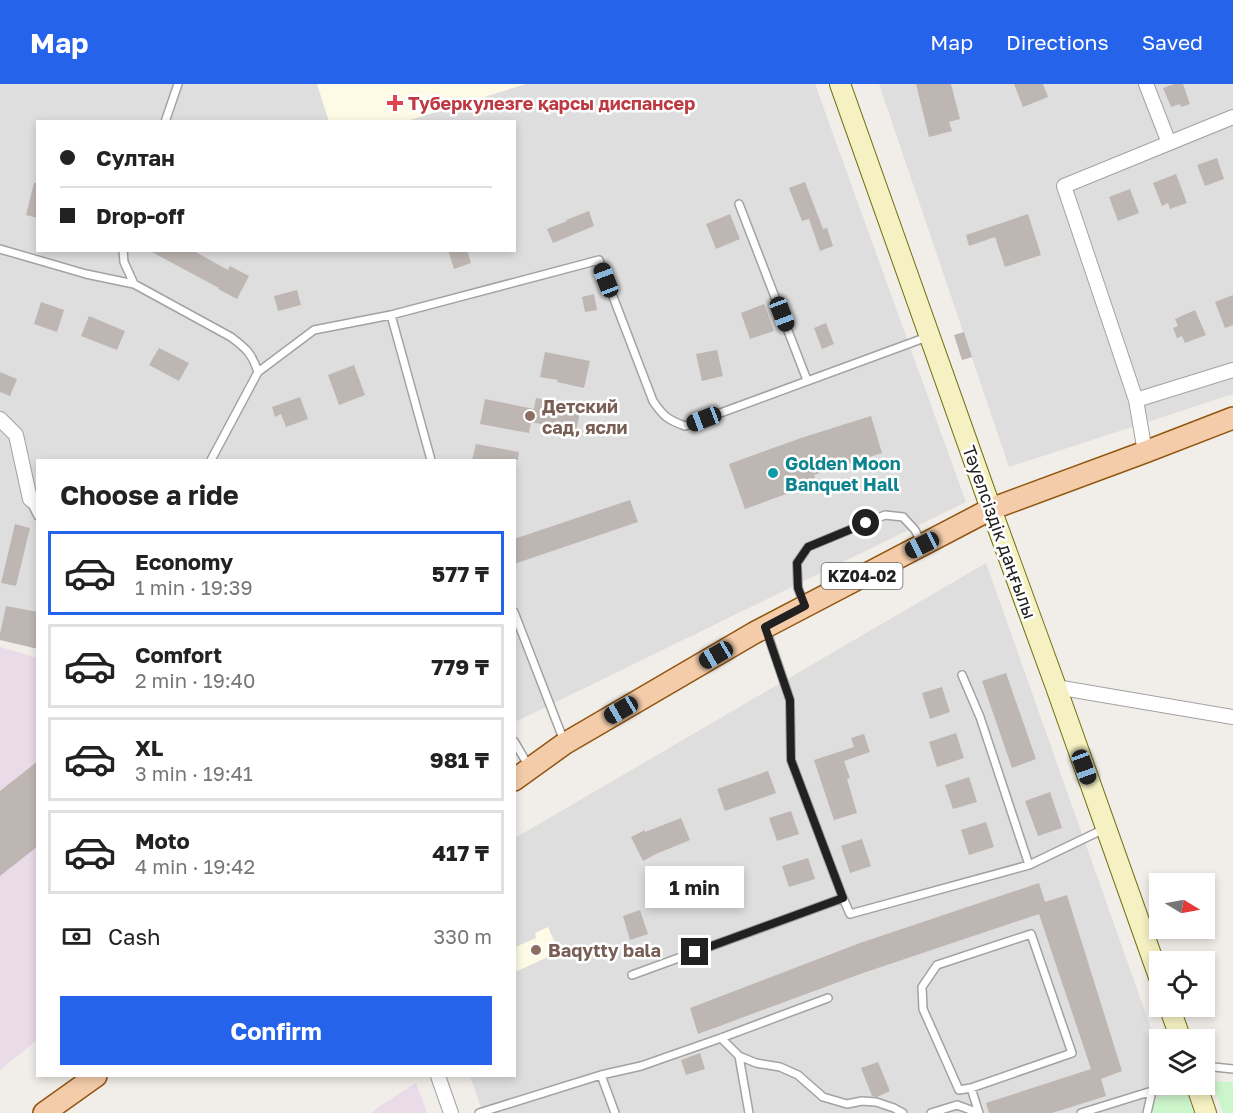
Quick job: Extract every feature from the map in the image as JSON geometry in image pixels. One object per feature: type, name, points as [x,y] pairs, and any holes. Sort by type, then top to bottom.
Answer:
[{"type":"main road","name":"KZ04-02","points":[[522,775],[564,744],[765,627],[991,509],[1233,418]]},
{"type":"main road","points":[[44,1113],[95,1077]]},
{"type":"street","name":"Тәуелсіздік даңғылы","points":[[840,84],[1150,951]]},
{"type":"street","points":[[1146,84],[1169,142]]},
{"type":"street","points":[[1145,452],[1136,400],[1064,186],[1233,117]]},
{"type":"street","points":[[1136,400],[1233,370]]},
{"type":"street","points":[[0,419],[16,435],[34,502]]},
{"type":"street","points":[[1056,687],[1233,717]]},
{"type":"street","points":[[438,1077],[451,1113]]},
{"type":"street","points":[[1200,1095],[1206,1113]]},
{"type":"lane","points":[[166,120],[178,84]]},
{"type":"lane","points":[[739,204],[807,380]]},
{"type":"lane","points":[[0,249],[86,274],[134,284],[231,337],[246,348],[258,372]]},
{"type":"lane","points":[[123,252],[124,262],[134,284]]},
{"type":"lane","points":[[212,459],[258,372],[314,330],[391,315],[599,260],[653,401],[662,414],[673,422],[685,426],[930,336]]},
{"type":"lane","points":[[391,315],[431,459]]},
{"type":"lane","points":[[805,606],[798,588],[797,563],[808,547],[885,515],[903,517],[915,530],[922,545]]},
{"type":"lane","points":[[516,617],[564,744]]},
{"type":"lane","points":[[765,627],[790,700],[791,760],[850,914],[1029,865],[1106,828]]},
{"type":"lane","points":[[962,675],[980,717],[1029,865]]},
{"type":"lane","points":[[516,750],[522,775]]},
{"type":"lane","points":[[632,975],[843,898]]},
{"type":"lane","points":[[1031,934],[1072,1053],[971,1088],[959,1090],[923,1009],[922,987],[937,965],[1031,934]]},
{"type":"lane","points":[[479,1113],[601,1075],[641,1066],[828,998]]},
{"type":"lane","points":[[721,1038],[739,1056],[756,1063],[780,1067],[798,1075],[823,1097],[847,1104],[862,1101],[876,1102],[903,1113]]},
{"type":"lane","points":[[739,1056],[749,1113]]},
{"type":"lane","points":[[1215,1067],[1233,1069]]},
{"type":"lane","points":[[601,1075],[615,1113]]},
{"type":"lane","points":[[971,1088],[979,1113]]},
{"type":"lane","points":[[1081,1113],[1149,1092]]},
{"type":"lane","points":[[1147,1113],[1151,1095]]},
{"type":"lane","points":[[931,1113],[957,1106],[979,1113]]},
{"type":"shaded area","points":[[0,84],[815,84],[966,502],[516,722],[516,459],[36,459],[36,644],[0,633]]},
{"type":"shaded area","name":"Туберкулезге қарсы диспансер","points":[[317,84],[526,84],[410,120],[328,120]]},
{"type":"shaded area","points":[[879,84],[1233,84],[1233,394],[1009,467]]},
{"type":"shaded area","points":[[986,563],[1151,1029],[1149,1029],[1149,1095],[1175,1095],[1182,1113],[483,1113],[470,1077],[516,1077],[516,837]]},
{"type":"shaded area","points":[[0,647],[36,657],[36,1041],[0,1070]]},
{"type":"shaded area","name":"Baqytty bala","points":[[548,927],[559,952],[516,972],[516,947],[536,938],[535,933]]},
{"type":"shaded area","points":[[416,1083],[427,1113],[371,1113],[383,1104]]},
{"type":"green space","points":[[1215,1081],[1233,1082],[1233,1113],[1223,1113],[1215,1090]]},
{"type":"green space","points":[[1165,1095],[1188,1095],[1194,1113],[1149,1113],[1156,1098]]},
{"type":"building","points":[[916,84],[951,84],[960,119],[949,122],[952,131],[929,137]]},
{"type":"building","points":[[1014,84],[1043,84],[1048,97],[1023,107]]},
{"type":"building","points":[[1183,84],[1190,104],[1171,107],[1163,88]]},
{"type":"building","points":[[1217,158],[1224,179],[1205,186],[1197,165]]},
{"type":"building","points":[[1176,174],[1187,203],[1170,209],[1168,203],[1162,206],[1153,183]]},
{"type":"building","points":[[805,182],[823,229],[827,228],[833,246],[820,251],[809,219],[802,221],[789,188]]},
{"type":"building","points":[[34,183],[36,183],[36,218],[26,215]]},
{"type":"building","points":[[1130,189],[1139,213],[1118,221],[1109,197]]},
{"type":"building","points":[[589,211],[594,226],[553,243],[547,229]]},
{"type":"building","points":[[730,214],[740,239],[716,249],[706,224]]},
{"type":"building","points":[[1028,214],[1041,255],[1005,267],[995,237],[969,246],[966,235]]},
{"type":"building","points":[[152,252],[196,252],[228,270],[230,266],[249,276],[237,299]]},
{"type":"building","points":[[449,252],[468,252],[471,263],[454,269]]},
{"type":"building","points":[[297,290],[301,305],[278,311],[274,296]]},
{"type":"building","points":[[594,294],[597,310],[585,312],[582,297]]},
{"type":"building","points":[[1233,295],[1233,325],[1225,328],[1215,302]]},
{"type":"building","points":[[41,302],[64,310],[57,332],[34,324]]},
{"type":"building","points":[[764,304],[774,331],[750,339],[741,313]]},
{"type":"building","points":[[1195,310],[1206,335],[1185,343],[1182,336],[1177,338],[1173,328],[1178,326],[1175,319]]},
{"type":"building","points":[[89,316],[125,331],[117,350],[81,336]]},
{"type":"building","points":[[826,323],[834,344],[822,349],[814,328]]},
{"type":"building","points":[[964,332],[972,357],[962,360],[954,335]]},
{"type":"building","points":[[159,348],[189,363],[179,381],[149,365]]},
{"type":"building","points":[[717,350],[723,376],[702,381],[696,354]]},
{"type":"building","points":[[545,352],[590,361],[584,388],[540,377]]},
{"type":"building","points":[[354,365],[365,395],[339,405],[328,375]]},
{"type":"building","points":[[0,372],[17,379],[10,396],[0,392]]},
{"type":"building","points":[[300,397],[308,419],[286,427],[281,414],[275,417],[272,407]]},
{"type":"building","points":[[536,398],[581,407],[576,431],[531,422],[529,433],[480,424],[485,399],[534,409]]},
{"type":"building","points":[[871,416],[882,453],[814,475],[817,483],[745,509],[729,464]]},
{"type":"building","points":[[476,444],[519,452],[518,460],[472,459]]},
{"type":"building","points":[[630,500],[638,522],[516,563],[516,538]]},
{"type":"building","points":[[15,524],[30,528],[16,586],[1,583]]},
{"type":"building","points":[[6,606],[36,612],[36,649],[0,640]]},
{"type":"building","points":[[1006,673],[1036,759],[1012,768],[982,681]]},
{"type":"building","points":[[942,687],[950,712],[930,719],[922,693]]},
{"type":"building","points":[[956,733],[964,758],[937,767],[929,742]]},
{"type":"building","points":[[864,734],[870,752],[844,761],[857,813],[834,820],[814,760],[854,747],[851,738]]},
{"type":"building","points":[[36,763],[36,848],[0,876],[0,791]]},
{"type":"building","points":[[768,771],[776,793],[725,811],[717,789]]},
{"type":"building","points":[[969,777],[977,802],[953,809],[945,785]]},
{"type":"building","points":[[1050,792],[1062,828],[1038,836],[1025,801]]},
{"type":"building","points":[[791,811],[799,834],[777,841],[769,818]]},
{"type":"building","points":[[681,818],[690,840],[643,861],[631,837]]},
{"type":"building","points":[[986,822],[994,847],[969,855],[961,830]]},
{"type":"building","points":[[862,839],[871,866],[850,873],[841,846]]},
{"type":"building","points":[[808,858],[815,879],[789,887],[782,866]]},
{"type":"building","points":[[709,868],[715,888],[689,897],[682,876]]},
{"type":"building","points":[[1039,883],[1045,902],[1067,895],[1122,1071],[1101,1079],[1106,1096],[1052,1113],[989,1113],[986,1103],[1091,1069],[1039,914],[863,973],[698,1034],[690,1008],[860,943]]},
{"type":"building","points":[[640,910],[648,934],[630,940],[623,916]]},
{"type":"building","points":[[700,1053],[705,1069],[686,1075],[681,1060]]},
{"type":"building","points":[[878,1062],[890,1091],[877,1097],[872,1096],[861,1068]]},
{"type":"place","name":"Туберкулезге қарсы диспансер","points":[[395,103]]},
{"type":"place","name":"Детский сад, ясли","points":[[530,416]]},
{"type":"place","name":"Golden Moon Banquet Hall","points":[[773,473]]},
{"type":"place","name":"Baqytty bala","points":[[536,950]]},
{"type":"route","points":[[695,952],[843,898],[791,760],[790,700],[765,627],[805,606],[798,588],[797,563],[808,547],[866,523]]}]
